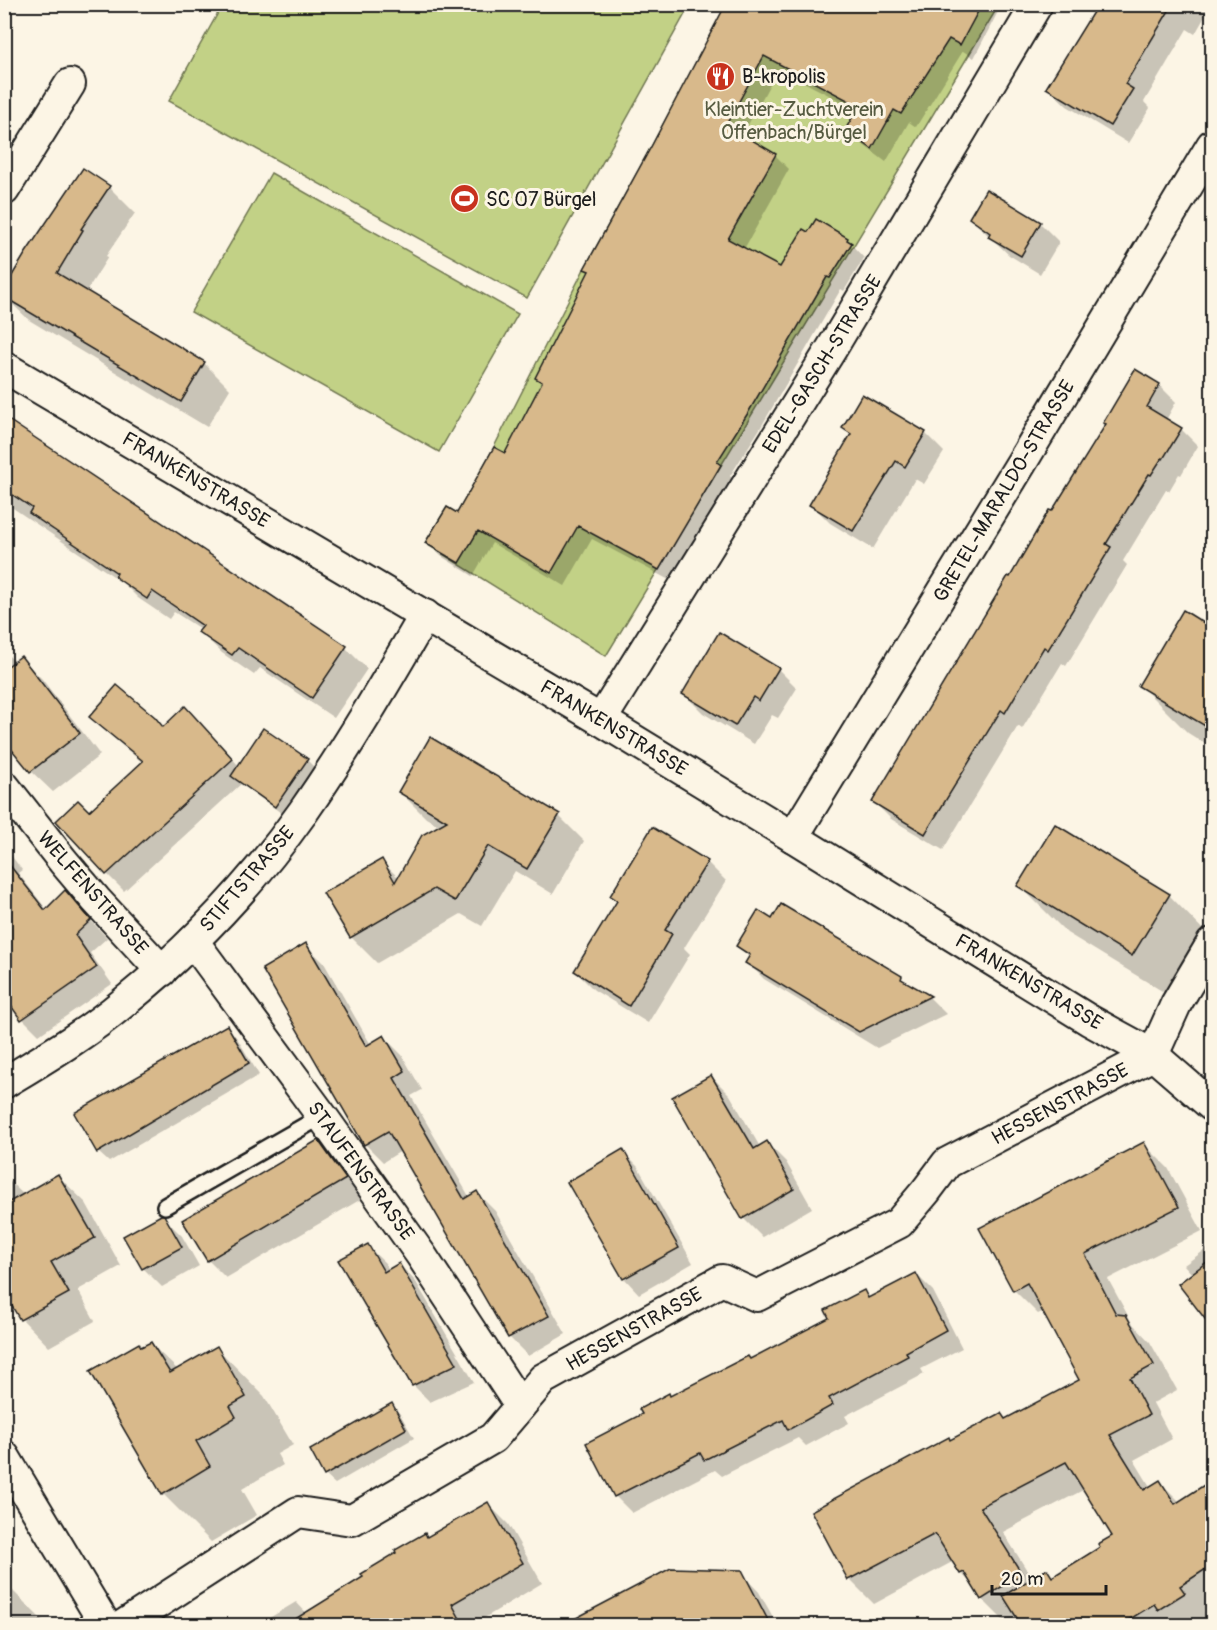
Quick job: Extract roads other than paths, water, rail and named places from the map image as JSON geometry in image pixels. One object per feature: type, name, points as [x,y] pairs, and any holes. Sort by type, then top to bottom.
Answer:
[{"type":"street","name":"EDEL-GASCH-STRASSE","points":[[601,720],[832,348],[1037,4]]},
{"type":"street","points":[[4,190],[70,84]]},
{"type":"street","name":"GRETEL-MARALDO-STRASSE","points":[[793,837],[1212,145]]},
{"type":"street","name":"FRANKENSTRASSE","points":[[4,367],[601,720],[1089,1020],[1153,1055],[1212,1106]]},
{"type":"street","name":"STIFTSTRASSE","points":[[4,1083],[88,1030],[162,971],[259,869],[302,813],[343,752],[425,615]]},
{"type":"street","name":"WELFENSTRASSE","points":[[4,786],[96,900],[162,971]]},
{"type":"street","name":"STAUFENSTRASSE","points":[[193,941],[422,1255],[520,1406]]},
{"type":"street","points":[[1153,1055],[1176,1004],[1212,943]]},
{"type":"street","name":"HESSENSTRASSE","points":[[122,1626],[298,1512],[352,1520],[493,1438],[543,1379],[722,1280],[757,1296],[899,1223],[947,1163],[1153,1055]]},
{"type":"street","points":[[4,1456],[106,1626]]},
{"type":"lane","points":[[165,1206],[322,1116]]},
{"type":"place","name":"B-kropolis","points":[[721,76]]},
{"type":"place","name":"SC 07 Bürgel","points":[[465,199]]},
{"type":"park label","name":"Kleintier-Zuchtverein Offenbach/Bürgel","points":[[794,120]]}]
